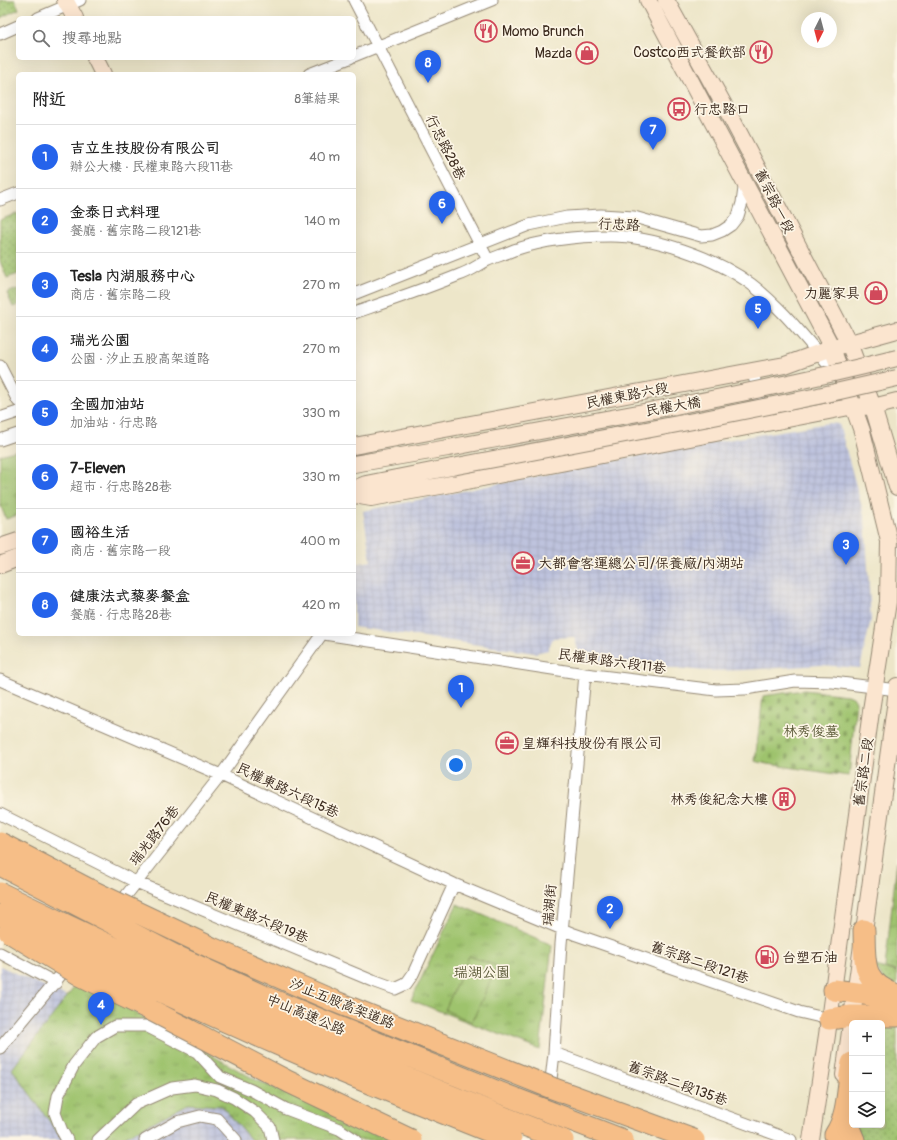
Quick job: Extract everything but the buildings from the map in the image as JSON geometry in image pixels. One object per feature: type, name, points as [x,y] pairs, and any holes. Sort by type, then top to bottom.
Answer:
[{"type":"highway","name":"汐止五股高架道路","points":[[0,843],[90,890],[205,945],[329,999],[552,1088],[694,1140]]},
{"type":"highway","name":"中山高速公路","points":[[0,865],[174,955],[261,995],[498,1092],[623,1140]]},
{"type":"highway","name":"中山高速公路","points":[[0,893],[178,979],[344,1053],[563,1140]]},
{"type":"highway","points":[[0,915],[281,1046],[511,1140]]},
{"type":"highway","points":[[0,927],[80,975],[289,1082],[411,1140]]},
{"type":"highway","points":[[864,930],[866,968],[869,975],[874,982],[882,988],[897,995]]},
{"type":"highway","points":[[834,990],[855,993],[889,1013]]},
{"type":"highway","points":[[829,1019],[889,1013]]},
{"type":"highway","points":[[841,1138],[849,1083]]},
{"type":"main road","name":"舊宗路一段","points":[[648,0],[745,181],[825,350],[844,382],[854,406]]},
{"type":"main road","name":"舊宗路一段","points":[[666,0],[742,136],[849,343],[873,407]]},
{"type":"main road","points":[[96,60],[102,72]]},
{"type":"main road","name":"民權東路六段","points":[[356,446],[785,365],[825,350],[897,330]]},
{"type":"main road","name":"民權大橋","points":[[356,464],[715,398],[814,378],[897,358]]},
{"type":"main road","name":"民權大橋","points":[[356,488],[366,484],[452,466],[717,417],[897,378]]},
{"type":"main road","points":[[356,495],[370,498],[446,485],[854,406],[873,407],[897,401]]},
{"type":"main road","name":"舊宗路二段","points":[[811,1140],[834,990],[888,602],[888,541],[862,431],[854,406]]},
{"type":"main road","points":[[873,407],[897,487]]},
{"type":"main road","points":[[0,547],[16,542]]},
{"type":"main road","points":[[0,565],[16,559]]},
{"type":"main road","name":"舊宗路二段","points":[[841,1138],[852,1016],[897,686]]},
{"type":"street","name":"行忠路28巷","points":[[354,0],[488,260]]},
{"type":"street","points":[[356,55],[492,0]]},
{"type":"street","points":[[44,16],[72,6]]},
{"type":"street","points":[[0,34],[16,27]]},
{"type":"street","points":[[314,72],[345,60]]},
{"type":"street","name":"行忠路","points":[[356,293],[530,225],[567,217],[601,215],[634,217],[701,236],[712,235],[726,228],[738,216],[742,203],[745,181]]},
{"type":"street","points":[[0,200],[16,194]]},
{"type":"street","name":"行忠路","points":[[356,312],[461,275],[488,260],[515,250],[542,242],[611,236],[641,239],[671,247],[702,257],[727,269],[751,284],[825,350]]},
{"type":"street","points":[[0,366],[16,397]]},
{"type":"street","points":[[753,371],[764,423]]},
{"type":"street","points":[[0,418],[16,413]]},
{"type":"street","points":[[0,440],[16,435]]},
{"type":"street","name":"瑞光路76巷","points":[[0,1048],[56,982],[221,775],[322,636]]},
{"type":"street","name":"民權東路六段11巷","points":[[336,636],[586,674],[716,690],[745,689],[795,681],[833,682],[897,690]]},
{"type":"street","name":"瑞湖街","points":[[545,1140],[554,1053],[562,929],[586,674]]},
{"type":"street","name":"民權東路六段15巷","points":[[0,680],[221,775],[454,884],[562,929]]},
{"type":"street","name":"民權東路六段19巷","points":[[0,814],[136,882],[395,989],[406,984],[413,974],[454,884]]},
{"type":"street","name":"舊宗路二段121巷","points":[[562,929],[799,1012],[829,1019]]},
{"type":"street","points":[[0,953],[56,982]]},
{"type":"street","points":[[67,1140],[55,1113],[58,1096],[74,1065],[96,1037],[115,1026],[146,1026],[197,1052],[220,1077],[251,1090],[286,1109],[339,1129],[356,1140]]},
{"type":"street","name":"舊宗路二段135巷","points":[[554,1053],[791,1140]]},
{"type":"street","points":[[98,1140],[136,1104],[172,1088],[195,1085],[217,1090],[234,1098],[255,1112],[270,1127],[273,1140]]},
{"type":"street","points":[[145,1140],[177,1122],[200,1116],[217,1119],[236,1140]]},
{"type":"shaded area","points":[[829,423],[839,424],[865,518],[871,620],[860,668],[821,665],[705,671],[581,659],[574,637],[553,638],[548,650],[535,653],[356,627],[356,564],[371,561],[363,511],[661,451]]},
{"type":"shaded area","points":[[0,966],[32,981],[397,1140],[0,1140]]},
{"type":"green space","points":[[0,0],[15,0],[19,9],[0,18]]},
{"type":"green space","points":[[16,214],[16,275],[7,278],[0,261],[0,220]]},
{"type":"green space","points":[[16,290],[16,306],[13,307],[7,293]]},
{"type":"green space","points":[[16,451],[16,516],[6,519],[0,504],[0,455]]},
{"type":"green space","name":"林秀俊墓","points":[[804,690],[847,695],[853,697],[856,702],[849,776],[755,761],[763,696]]},
{"type":"green space","points":[[897,861],[897,971],[885,968]]},
{"type":"green space","name":"瑞湖公園","points":[[457,904],[552,945],[540,1050],[411,1000]]},
{"type":"green space","points":[[469,956],[497,966],[472,1022],[445,1010]]},
{"type":"green space","points":[[875,966],[897,972],[897,986],[886,984]]},
{"type":"green space","points":[[79,981],[256,1080],[397,1140],[251,1140],[222,1106],[188,1104],[118,1140],[63,1140],[12,1069]]},
{"type":"green space","points":[[897,1016],[897,1140],[847,1140],[851,1128],[885,1128],[885,1022]]},
{"type":"place","name":"Momo Brunch","points":[[486,31]]},
{"type":"place","name":"Costco西式餐飲部","points":[[761,52]]},
{"type":"place","name":"Mazda","points":[[587,53]]},
{"type":"place","name":"健康法式藜麥餐盒","points":[[428,83]]},
{"type":"place","name":"行忠路口","points":[[679,109]]},
{"type":"place","name":"國裕生活","points":[[653,150]]},
{"type":"place","name":"7-Eleven","points":[[442,224]]},
{"type":"place","name":"力麗家具","points":[[876,293]]},
{"type":"place","name":"全國加油站","points":[[758,329]]},
{"type":"place","name":"大都會客運總公司/保養廠/內湖站","points":[[523,563]]},
{"type":"place","name":"Tesla 內湖服務中心","points":[[846,565]]},
{"type":"place","name":"吉立生技股份有限公司","points":[[461,708]]},
{"type":"place","name":"皇輝科技股份有限公司","points":[[507,743]]},
{"type":"place","name":"林秀俊紀念大樓","points":[[784,799]]},
{"type":"place","name":"金泰日式料理","points":[[610,929]]},
{"type":"place","name":"台塑石油","points":[[767,957]]},
{"type":"place","name":"瑞光公園","points":[[101,1025]]}]
